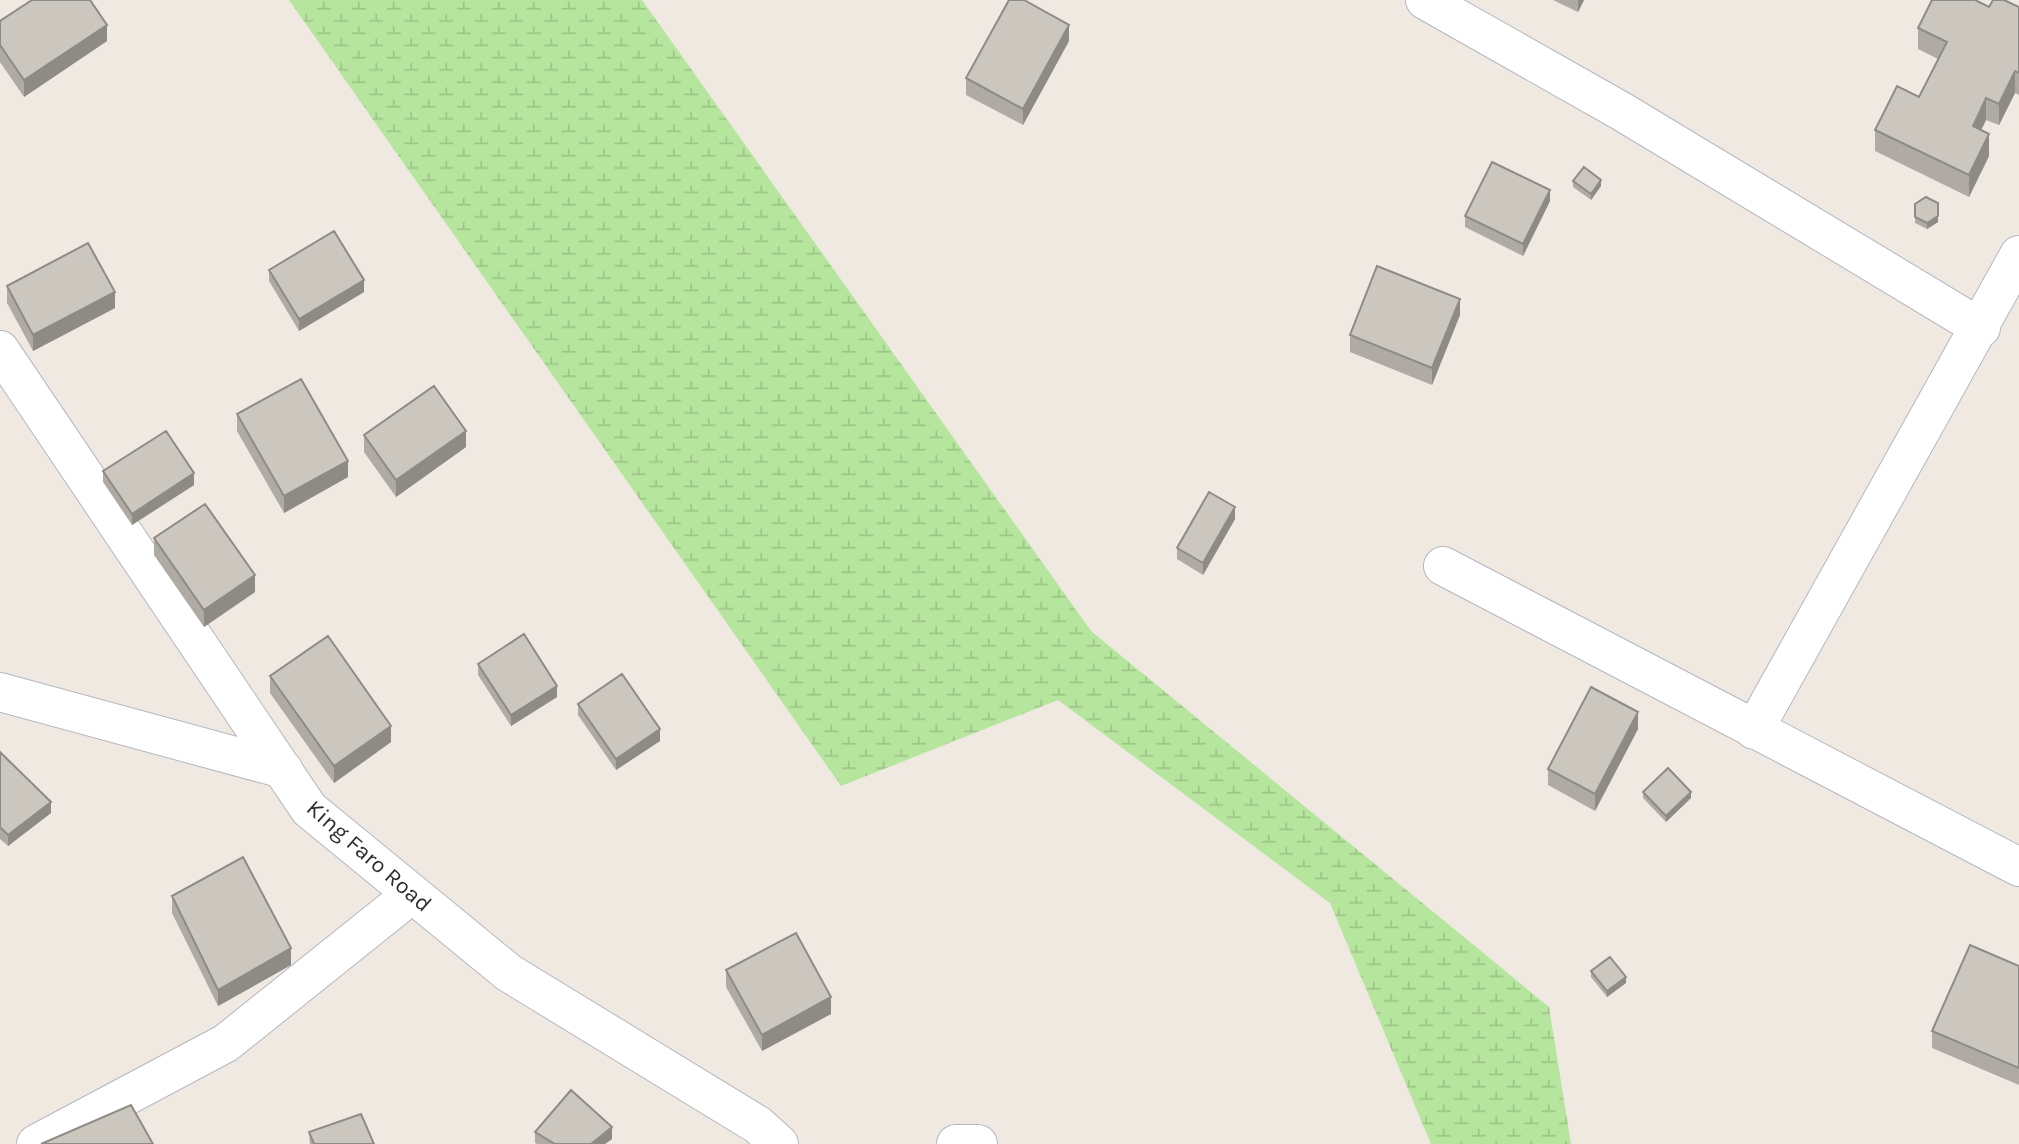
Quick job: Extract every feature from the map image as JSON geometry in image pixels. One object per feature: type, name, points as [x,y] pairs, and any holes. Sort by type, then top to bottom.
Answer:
[{"type":"street","points":[[1425,0],[1620,111],[1981,328]]},
{"type":"street","points":[[1754,730],[1981,328],[2019,255]]},
{"type":"street","name":"King Faro Road","points":[[0,350],[309,809],[509,973],[758,1125],[779,1144]]},
{"type":"street","points":[[1443,566],[2019,867]]},
{"type":"street","points":[[0,692],[282,769]]},
{"type":"street","points":[[37,1144],[226,1043],[412,894]]},
{"type":"street","points":[[956,1144],[978,1144]]},
{"type":"green space","points":[[289,0],[642,0],[1091,631],[1549,1007],[1571,1144],[1431,1144],[1330,903],[1058,700],[841,786]]},
{"type":"building","points":[[32,0],[90,0],[107,25],[24,80],[0,45],[0,21]]},
{"type":"building","points":[[1009,0],[1024,0],[1069,25],[1023,109],[966,78]]},
{"type":"building","points":[[1932,0],[1975,0],[1989,7],[1993,0],[2004,0],[2019,7],[2019,73],[2015,71],[1999,104],[1986,98],[1973,126],[1989,134],[1969,175],[1875,130],[1897,86],[1919,97],[1947,42],[1918,28]]},
{"type":"building","points":[[1492,162],[1550,190],[1523,244],[1465,216]]},
{"type":"building","points":[[1584,167],[1601,180],[1591,194],[1573,181]]},
{"type":"building","points":[[1926,197],[1938,203],[1938,216],[1927,223],[1915,217],[1915,204]]},
{"type":"building","points":[[334,231],[364,280],[299,319],[269,270]]},
{"type":"building","points":[[88,243],[115,292],[33,335],[7,286]]},
{"type":"building","points":[[1377,266],[1460,299],[1432,368],[1350,335]]},
{"type":"building","points":[[301,379],[348,461],[284,496],[237,414]]},
{"type":"building","points":[[434,386],[466,431],[396,480],[364,435]]},
{"type":"building","points":[[166,431],[194,473],[132,514],[103,471]]},
{"type":"building","points":[[1209,492],[1235,507],[1203,563],[1177,548]]},
{"type":"building","points":[[205,504],[255,575],[204,610],[154,538]]},
{"type":"building","points":[[524,634],[557,686],[511,715],[478,664]]},
{"type":"building","points":[[328,636],[391,726],[334,766],[270,676]]},
{"type":"building","points":[[622,674],[660,729],[616,759],[578,704]]},
{"type":"building","points":[[1591,687],[1638,712],[1595,794],[1548,769]]},
{"type":"building","points":[[0,752],[51,802],[8,835],[0,827]]},
{"type":"building","points":[[1668,768],[1691,792],[1666,816],[1643,792]]},
{"type":"building","points":[[243,857],[291,948],[218,990],[172,896]]},
{"type":"building","points":[[796,933],[831,997],[762,1035],[726,970]]},
{"type":"building","points":[[1970,945],[2019,966],[2019,1068],[1932,1031]]},
{"type":"building","points":[[1610,957],[1626,977],[1607,991],[1591,971]]},
{"type":"building","points":[[571,1090],[612,1127],[591,1144],[555,1144],[535,1132]]},
{"type":"building","points":[[131,1105],[153,1144],[41,1144]]},
{"type":"building","points":[[361,1114],[374,1144],[314,1144],[309,1132]]}]
